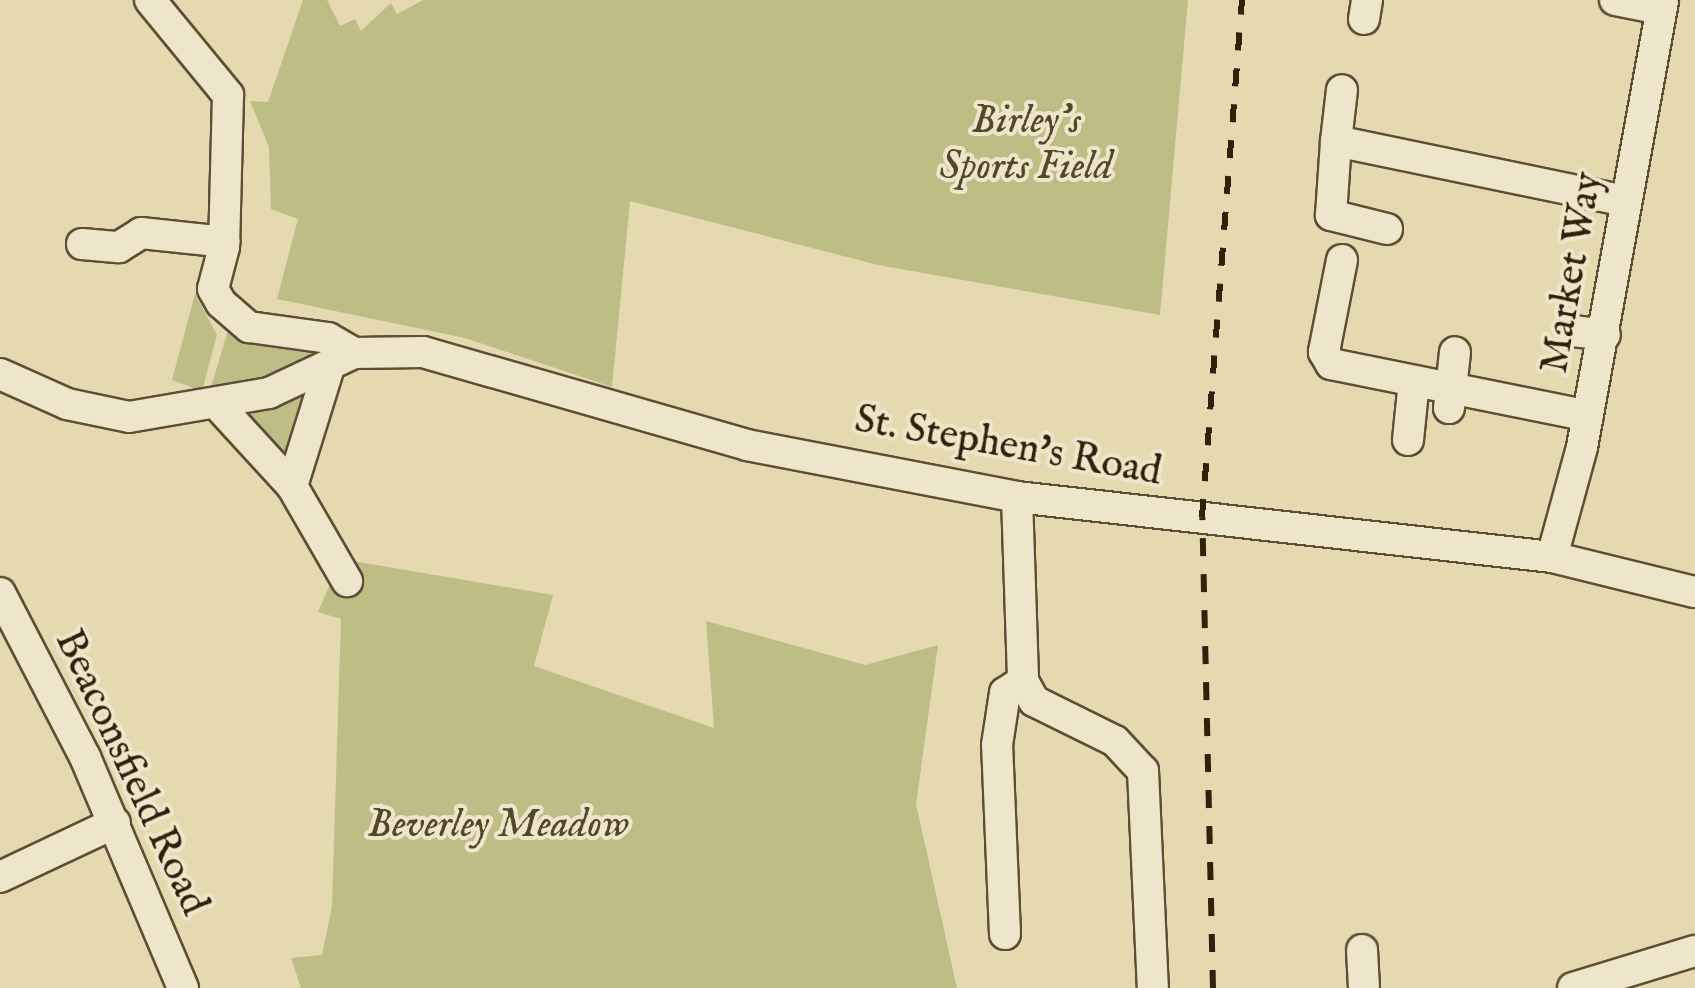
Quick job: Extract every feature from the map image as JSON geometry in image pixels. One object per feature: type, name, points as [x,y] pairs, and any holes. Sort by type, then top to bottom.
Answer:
[{"type":"street","points":[[150,0],[228,95],[225,242],[213,290],[234,320],[328,338],[342,360]]},
{"type":"street","points":[[1615,0],[1662,4]]},
{"type":"street","name":"Market Way","points":[[1552,557],[1605,335],[1662,4]]},
{"type":"street","points":[[1342,90],[1331,215],[1387,230]]},
{"type":"street","points":[[1336,142],[1626,201]]},
{"type":"street","points":[[82,244],[118,247],[141,233],[225,242]]},
{"type":"street","points":[[1342,260],[1324,352],[1331,364],[1414,380],[1451,397],[1588,416]]},
{"type":"street","points":[[1573,331],[1605,335]]},
{"type":"street","name":"St. Stephen's Road","points":[[342,360],[423,352],[747,445],[1017,497],[1552,557],[1656,589],[1695,592]]},
{"type":"street","points":[[1451,397],[1455,352]]},
{"type":"street","points":[[0,374],[67,404],[129,417],[216,403],[342,360]]},
{"type":"street","points":[[292,486],[342,360]]},
{"type":"street","points":[[1408,440],[1414,380]]},
{"type":"street","points":[[216,403],[292,486],[347,581]]},
{"type":"street","points":[[1017,497],[1023,681],[1034,701],[1116,740],[1142,771],[1154,988]]},
{"type":"street","name":"St. Stephen's Road","points":[[1656,589],[1695,618]]},
{"type":"street","name":"Beaconsfield Road","points":[[0,594],[114,823],[184,988]]},
{"type":"street","points":[[1005,934],[998,746],[1005,692],[1023,681]]},
{"type":"street","points":[[0,877],[114,823]]},
{"type":"street","points":[[1362,950],[1364,988]]},
{"type":"street","points":[[1573,988],[1695,951]]},
{"type":"green space","name":"Birley's Sports Field","points":[[303,0],[327,0],[340,26],[355,19],[361,31],[391,3],[397,14],[423,0],[1188,0],[1160,315],[878,265],[630,201],[612,387],[465,338],[277,299],[298,219],[271,209],[269,147],[250,101],[268,102]]},
{"type":"green space","points":[[195,294],[217,335],[202,391],[172,380]]},
{"type":"green space","points":[[228,331],[332,353],[303,370],[210,390]]},
{"type":"green space","points":[[311,393],[288,462],[234,415],[285,403]]},
{"type":"green space","name":"Beverley Meadow","points":[[341,559],[553,595],[534,666],[714,728],[706,621],[865,665],[938,645],[916,804],[957,988],[301,988],[291,958],[322,955],[332,906],[341,619],[318,612]]},
{"type":"railway","points":[[1213,988],[1202,517],[1242,0]]}]
